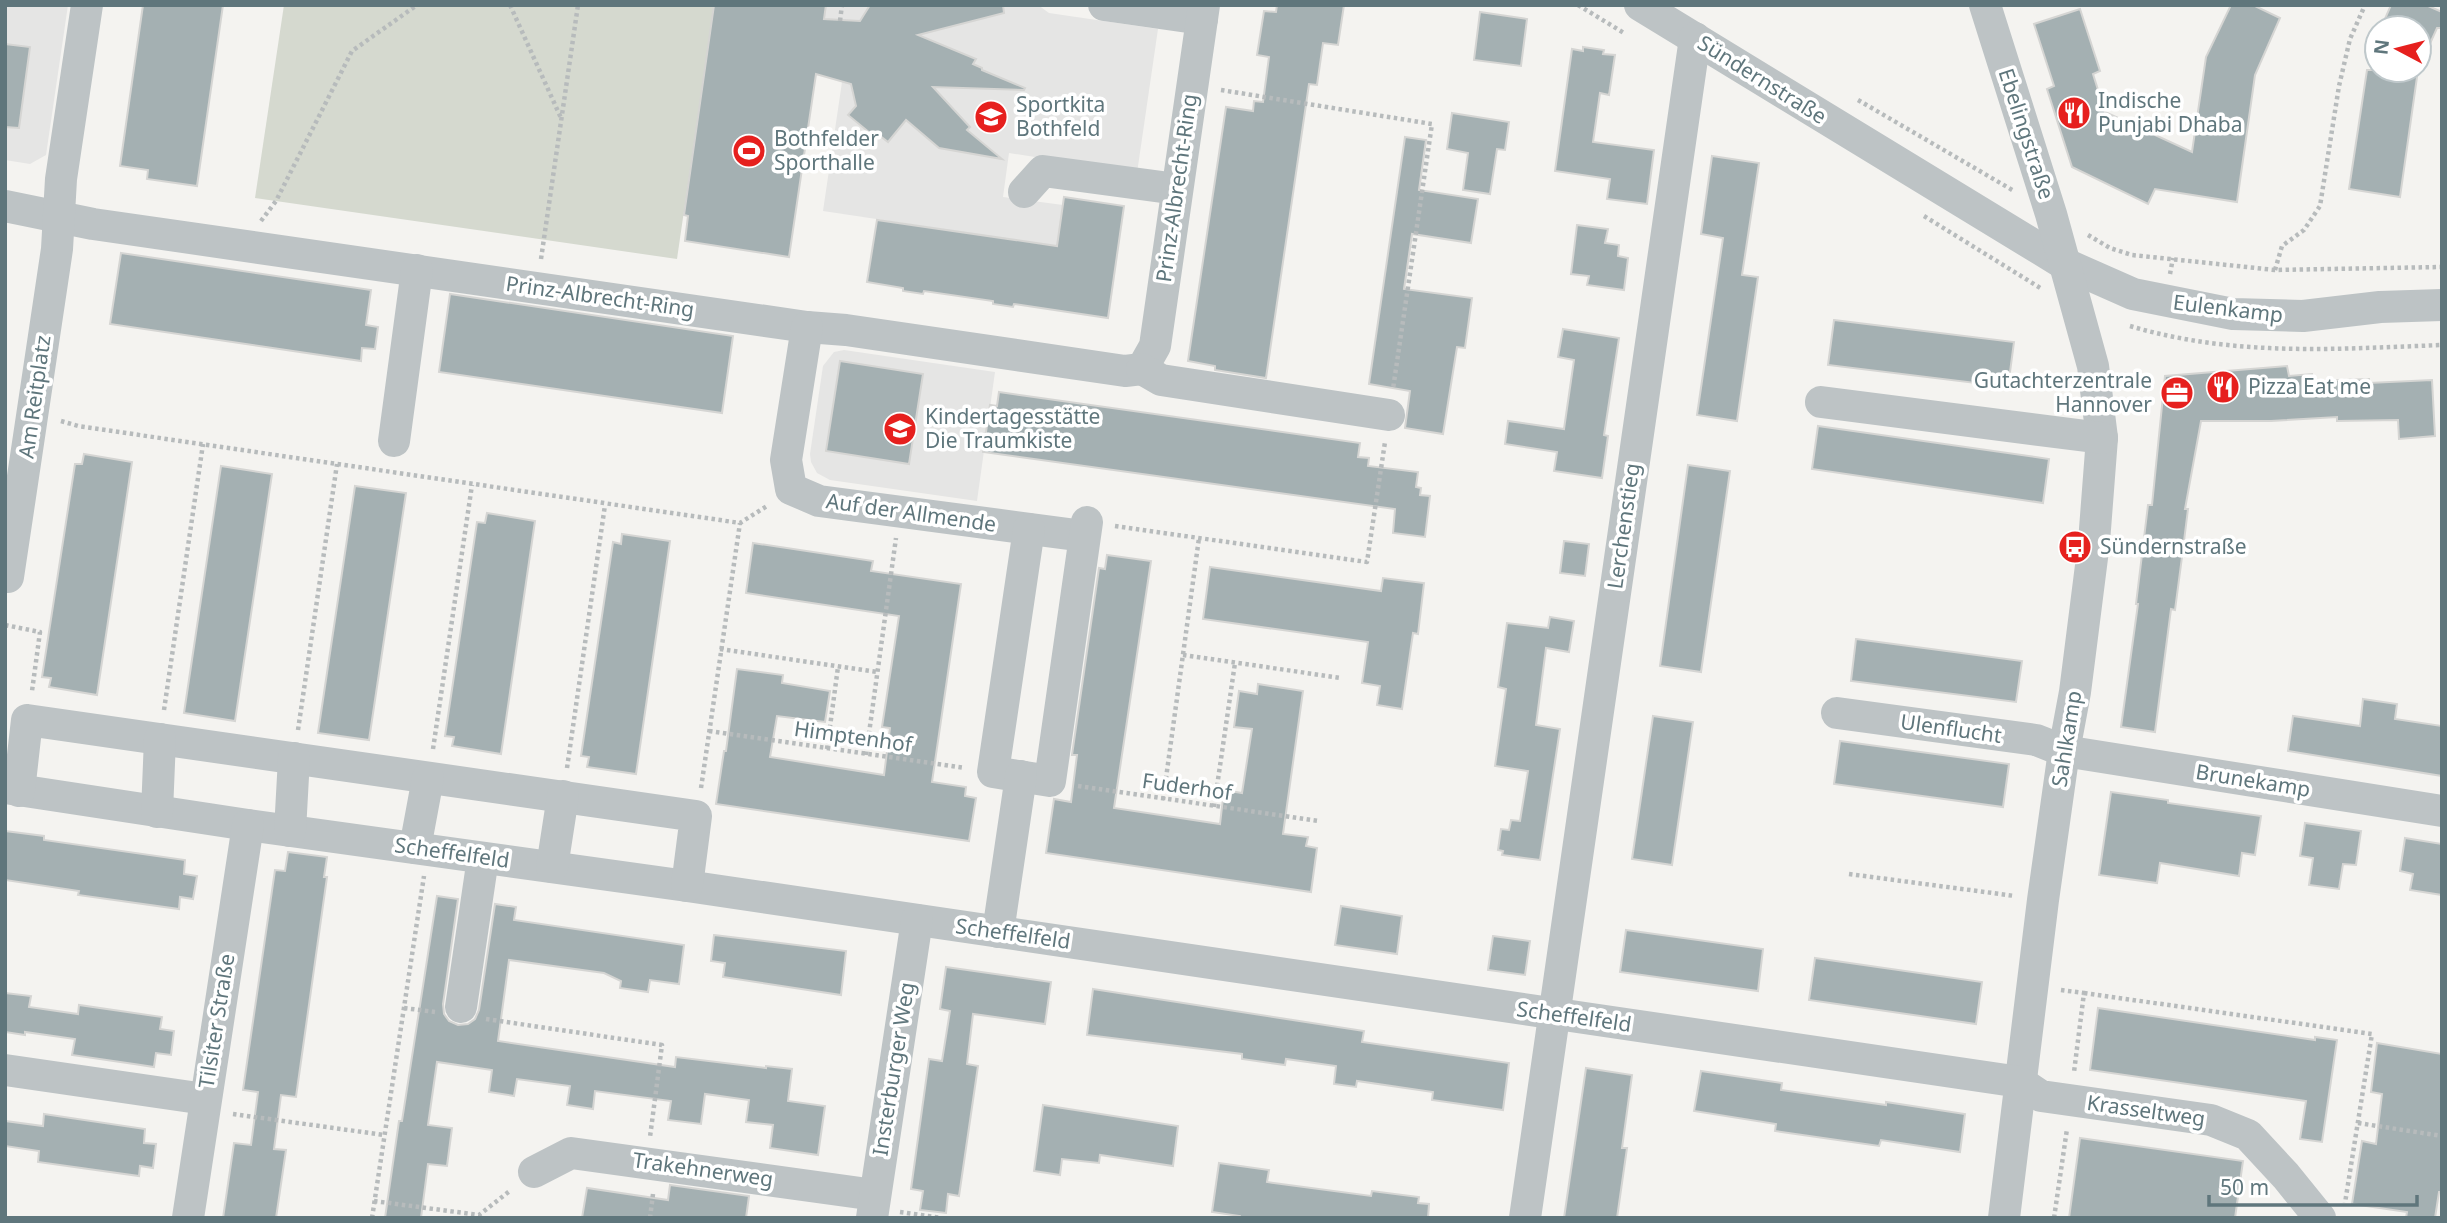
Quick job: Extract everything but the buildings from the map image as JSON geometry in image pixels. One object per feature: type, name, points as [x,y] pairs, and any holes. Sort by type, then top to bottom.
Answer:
[{"type":"street","points":[[59,217],[61,179],[87,5]]},
{"type":"street","points":[[1104,5],[1203,12]]},
{"type":"street","name":"Sündernstraße","points":[[1640,5],[2063,263]]},
{"type":"street","name":"Ebelingstraße","points":[[1985,5],[2052,214],[2063,263]]},
{"type":"street","name":"Prinz-Albrecht-Ring","points":[[1142,369],[1155,346],[1203,12]]},
{"type":"street","name":"Lerchenstieg","points":[[1525,1218],[1695,38]]},
{"type":"street","points":[[1024,192],[1043,171],[1177,189]]},
{"type":"street","name":"Prinz-Albrecht-Ring","points":[[5,206],[93,224],[807,327],[846,330],[1125,371],[1142,369],[1161,380],[1389,415]]},
{"type":"street","name":"Am Reitplatz","points":[[7,577],[57,248],[59,217]]},
{"type":"street","name":"Eulenkamp","points":[[2063,263],[2133,294],[2233,314],[2303,316],[2380,307],[2442,305]]},
{"type":"street","name":"Sahlkamp","points":[[2004,1218],[2043,900],[2075,692],[2094,542],[2102,438],[2093,366],[2063,263]]},
{"type":"street","points":[[394,441],[417,271]]},
{"type":"street","points":[[791,489],[786,460],[807,327]]},
{"type":"street","points":[[1821,402],[2102,438]]},
{"type":"street","name":"Auf der Allmende","points":[[791,489],[819,501],[900,513],[1029,529],[1086,529]]},
{"type":"street","points":[[1021,776],[1029,529]]},
{"type":"street","points":[[998,932],[1021,776],[1086,529]]},
{"type":"street","name":"Ulenflucht","points":[[1837,713],[2036,740],[2064,751]]},
{"type":"street","points":[[12,790],[27,720],[160,738],[696,816],[687,886]]},
{"type":"street","points":[[157,812],[160,738]]},
{"type":"street","name":"Brunekamp","points":[[2064,751],[2442,811]]},
{"type":"street","points":[[290,831],[294,758]]},
{"type":"street","points":[[421,849],[429,778]]},
{"type":"street","name":"Scheffelfeld","points":[[12,790],[687,886],[2020,1082]]},
{"type":"street","points":[[552,867],[563,796]]},
{"type":"street","name":"Tilsiter Straße","points":[[188,1218],[248,825]]},
{"type":"street","points":[[464,1013],[483,858]]},
{"type":"street","name":"Insterburger Weg","points":[[873,1207],[917,920]]},
{"type":"street","points":[[5,1070],[205,1104]]},
{"type":"street","name":"Krasseltweg","points":[[2020,1082],[2041,1096],[2211,1120],[2248,1135],[2286,1176],[2333,1211]]},
{"type":"street","name":"Trakehnerweg","points":[[534,1172],[571,1153],[647,1162],[873,1207]]},
{"type":"path","points":[[243,245],[276,201],[352,51],[417,5]]},
{"type":"path","points":[[510,5],[561,119]]},
{"type":"path","points":[[537,288],[578,5]]},
{"type":"path","points":[[840,21],[842,5]]},
{"type":"path","points":[[2275,270],[2282,246],[2304,230],[2320,206],[2339,86],[2350,39],[2365,5]]},
{"type":"path","points":[[1086,529],[1199,538],[1367,562],[1432,124],[1192,86]]},
{"type":"path","points":[[1856,99],[2110,248],[2132,255],[2275,270],[2442,267]]},
{"type":"path","points":[[32,413],[78,426],[740,523],[791,489]]},
{"type":"path","points":[[160,738],[203,444]]},
{"type":"path","points":[[294,758],[337,464]]},
{"type":"path","points":[[429,778],[472,485]]},
{"type":"path","points":[[563,796],[605,505]]},
{"type":"path","points":[[866,755],[900,513]]},
{"type":"path","points":[[696,816],[740,523]]},
{"type":"path","points":[[1163,800],[1199,538]]},
{"type":"path","points":[[5,625],[40,632],[27,720]]},
{"type":"path","points":[[720,649],[877,673]]},
{"type":"path","points":[[1183,655],[1341,678]]},
{"type":"path","points":[[1214,807],[1235,663]]},
{"type":"path","points":[[827,749],[838,667]]},
{"type":"path","name":"Himptenhof","points":[[709,731],[1021,776]]},
{"type":"path","name":"Fuderhof","points":[[1021,776],[1163,800],[1319,821]]},
{"type":"path","points":[[372,1218],[404,1008],[421,849]]},
{"type":"path","points":[[1849,874],[2043,900]]},
{"type":"path","points":[[2084,993],[2372,1034],[2357,1123],[2333,1211]]},
{"type":"path","points":[[404,1008],[464,1013],[662,1045],[647,1162]]},
{"type":"path","points":[[205,1104],[384,1135]]},
{"type":"path","points":[[2357,1123],[2442,1136]]},
{"type":"path","points":[[374,1201],[479,1215],[534,1172]]},
{"type":"path","points":[[873,1207],[941,1218]]},
{"type":"shaded area","points":[[5,5],[68,5],[46,155],[30,164],[5,160]]},
{"type":"shaded area","points":[[284,5],[714,5],[677,259],[255,198]]},
{"type":"shaded area","name":"Sportkita Bothfeld","points":[[826,5],[1038,5],[1049,13],[1158,29],[1137,173],[1009,153],[1003,197],[1063,205],[1057,246],[823,211],[842,82],[830,76],[818,63]]},
{"type":"shaded area","name":"Kindertagesstätte Die Traumkiste","points":[[844,350],[995,372],[977,501],[830,480],[817,473],[810,454],[823,366],[834,352]]},
{"type":"place","name":"Indische Punjabi Dhaba","points":[[2074,113]]},
{"type":"place","name":"Sportkita Bothfeld","points":[[991,117]]},
{"type":"place","name":"Bothfelder Sporthalle","points":[[749,151]]},
{"type":"place","name":"Pizza Eat me","points":[[2223,387]]},
{"type":"place","name":"Gutachterzentrale Hannover","points":[[2177,393]]},
{"type":"place","name":"Kindertagesstätte Die Traumkiste","points":[[900,429]]},
{"type":"place","name":"Sündernstraße","points":[[2075,547]]}]
